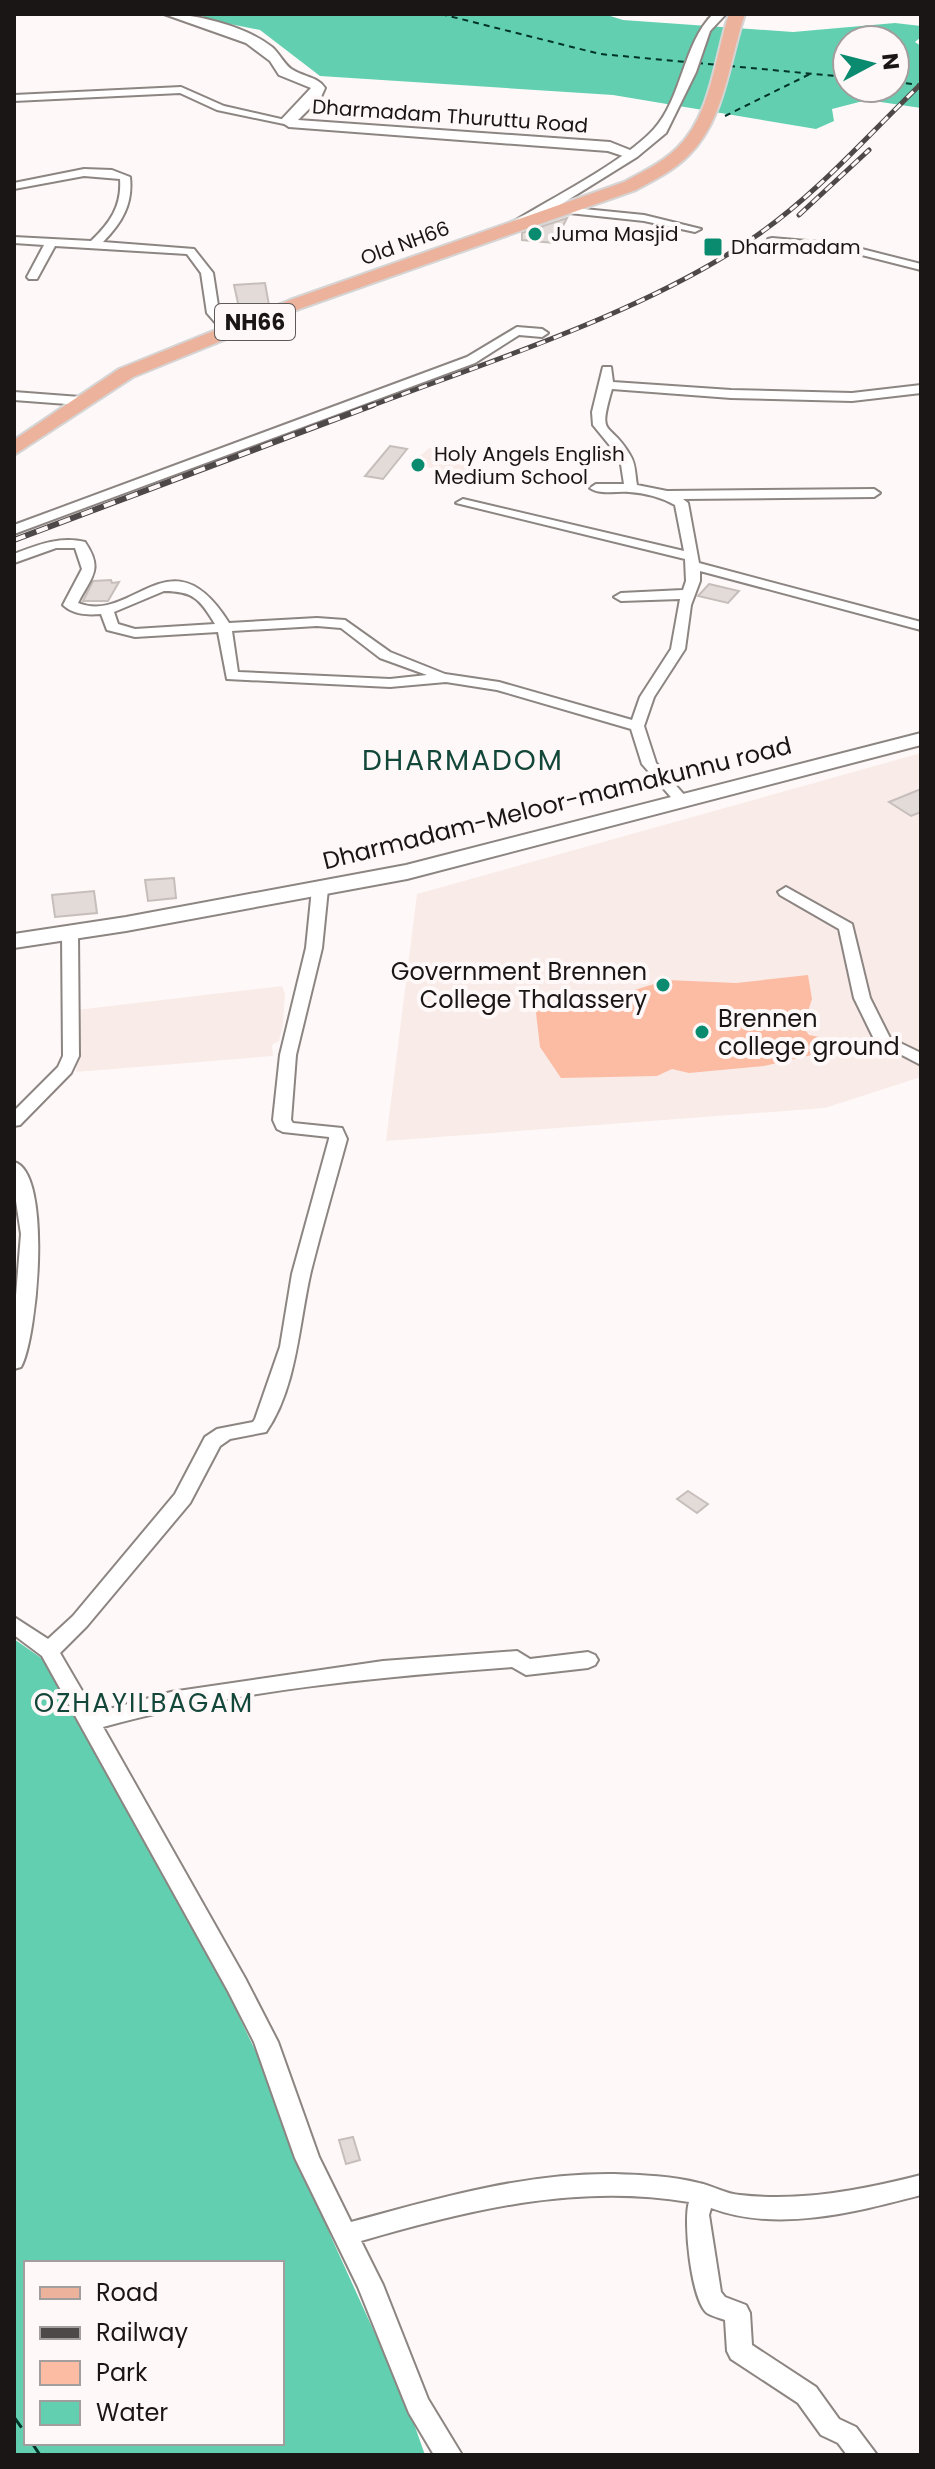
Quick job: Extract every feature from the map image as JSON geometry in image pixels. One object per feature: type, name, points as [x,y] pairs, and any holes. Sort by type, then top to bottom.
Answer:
[{"type":"main road","name":"Dharmadam Thuruttu Road","points":[[171,14],[238,34],[268,51],[280,61],[284,72],[316,85],[316,94],[289,122],[308,127],[371,132],[610,147],[632,154]]},
{"type":"main road","name":"Old NH66","points":[[14,449],[80,401],[126,373],[296,304],[630,186],[659,169],[685,150],[705,117],[725,18]]},
{"type":"main road","name":"Dharmadam-Meloor-mamakunnu road","points":[[14,941],[407,872],[921,739]]},
{"type":"street","points":[[513,228],[632,154],[661,130],[690,72],[704,30],[725,18]]},
{"type":"street","points":[[14,98],[181,90],[221,108],[289,122]]},
{"type":"street","points":[[14,186],[58,176],[96,173],[125,177],[126,202],[113,227],[95,244]]},
{"type":"street","points":[[564,210],[644,218],[695,229]]},
{"type":"street","points":[[772,241],[802,239],[921,267]]},
{"type":"street","points":[[14,240],[190,251],[207,273],[213,313],[230,332]]},
{"type":"street","points":[[33,277],[51,242]]},
{"type":"street","points":[[14,530],[471,360],[517,331],[542,333]]},
{"type":"street","points":[[607,370],[609,385],[598,416],[601,430],[627,460],[632,488]]},
{"type":"street","points":[[609,385],[731,394],[852,397],[921,389]]},
{"type":"street","points":[[14,396],[80,401]]},
{"type":"street","points":[[596,488],[632,488],[667,495],[675,498],[683,508],[693,581],[684,605],[678,649],[647,697],[637,726],[649,764],[682,801]]},
{"type":"street","points":[[667,495],[874,493]]},
{"type":"street","points":[[463,503],[691,561],[921,626]]},
{"type":"street","points":[[14,559],[58,544],[69,542],[80,545],[90,562],[89,573],[70,605],[85,611],[106,610],[162,587],[188,587],[210,604],[224,627],[232,676],[390,683],[446,678],[488,683],[637,726]]},
{"type":"street","points":[[621,597],[689,594]]},
{"type":"street","points":[[106,610],[112,627],[126,632],[317,622],[345,624],[385,655],[446,678]]},
{"type":"street","points":[[49,1651],[80,1621],[183,1498],[212,1442],[224,1434],[259,1427],[264,1420],[289,1347],[301,1274],[338,1139],[336,1132],[289,1128],[283,1125],[282,1120],[289,1048],[300,1019],[321,914],[320,889]]},
{"type":"street","points":[[786,892],[846,927],[862,998],[883,1041],[921,1060]]},
{"type":"street","points":[[14,1121],[65,1069],[71,1056],[70,933]]},
{"type":"street","points":[[14,1167],[21,1181],[32,1225],[19,1352],[14,1363]]},
{"type":"street","points":[[14,1624],[49,1651],[266,2042],[307,2158],[347,2234],[418,2405],[449,2455]]},
{"type":"street","points":[[89,1723],[171,1700],[383,1669],[517,1659],[526,1667],[588,1660]]},
{"type":"street","points":[[347,2234],[462,2201],[589,2185],[661,2188],[703,2194],[736,2206],[822,2206],[872,2199],[921,2185]]},
{"type":"street","points":[[703,2194],[697,2215],[709,2296],[716,2305],[737,2313],[740,2351],[807,2395],[830,2427],[847,2435],[864,2455]]},
{"type":"shaded area","points":[[429,448],[471,454],[467,475],[411,464]]},
{"type":"shaded area","name":"Government Brennen College Thalassery","points":[[921,753],[921,1077],[825,1108],[386,1141],[417,894]]},
{"type":"shaded area","points":[[282,986],[285,994],[283,1025],[279,1041],[272,1045],[273,1056],[76,1072],[79,1050],[76,1010]]},
{"type":"green space","points":[[808,975],[812,999],[803,1027],[809,1035],[825,1038],[834,1044],[833,1050],[764,1066],[689,1073],[672,1069],[657,1076],[561,1078],[540,1047],[536,1013],[548,999],[555,996],[574,1007],[591,1008],[615,996],[667,980],[736,983]]},
{"type":"water","points":[[201,14],[604,14],[623,20],[793,32],[831,29],[831,104],[851,104],[832,109],[834,121],[816,129],[613,95],[320,76],[260,30],[205,19]]},
{"type":"water","points":[[911,25],[921,26],[921,37],[915,42],[921,46],[921,108],[894,104],[911,104]]},
{"type":"water","points":[[14,1639],[47,1662],[207,1949],[264,2069],[332,2239],[407,2404],[425,2455],[14,2455]]},
{"type":"building","name":"Juma Masjid","points":[[567,218],[554,243],[522,240],[522,233]]},
{"type":"building","points":[[265,283],[269,305],[239,308],[234,285]]},
{"type":"building","points":[[390,446],[407,449],[383,479],[365,476]]},
{"type":"building","points":[[111,580],[112,583],[119,582],[108,601],[83,601],[93,581]]},
{"type":"building","points":[[709,584],[739,591],[728,603],[698,596]]},
{"type":"building","points":[[921,789],[921,812],[911,816],[889,802]]},
{"type":"building","points":[[174,878],[176,898],[148,901],[145,880]]},
{"type":"building","points":[[94,891],[97,913],[55,917],[52,895]]},
{"type":"building","points":[[688,1491],[708,1504],[697,1513],[677,1499]]},
{"type":"building","points":[[353,2137],[360,2160],[346,2164],[339,2140]]},
{"type":"ferry route","points":[[441,14],[600,54],[687,62]]},
{"type":"ferry route","points":[[697,63],[718,65]]},
{"type":"ferry route","points":[[729,66],[831,76]]},
{"type":"ferry route","points":[[725,116],[810,74]]},
{"type":"ferry route","points":[[911,84],[921,85]]},
{"type":"ferry route","points":[[14,2417],[24,2431]]},
{"type":"ferry route","points":[[33,2445],[40,2455]]},
{"type":"railway","points":[[368,407],[568,332],[667,288],[713,263],[756,236],[800,202],[921,84]]},
{"type":"railway","points":[[799,215],[869,150]]},
{"type":"railway","points":[[14,540],[373,405]]},
{"type":"place","name":"Juma Masjid","points":[[535,234]]},
{"type":"place","name":"Dharmadam","points":[[713,247]]},
{"type":"place","name":"Holy Angels English Medium School","points":[[418,465]]},
{"type":"place","name":"Government Brennen College Thalassery","points":[[663,985]]},
{"type":"place","name":"Brennen college ground","points":[[702,1032]]},
{"type":"district","name":"DHARMADOM","points":[[463,760]]},
{"type":"district","name":"OZHAYILBAGAM","points":[[144,1703]]}]
